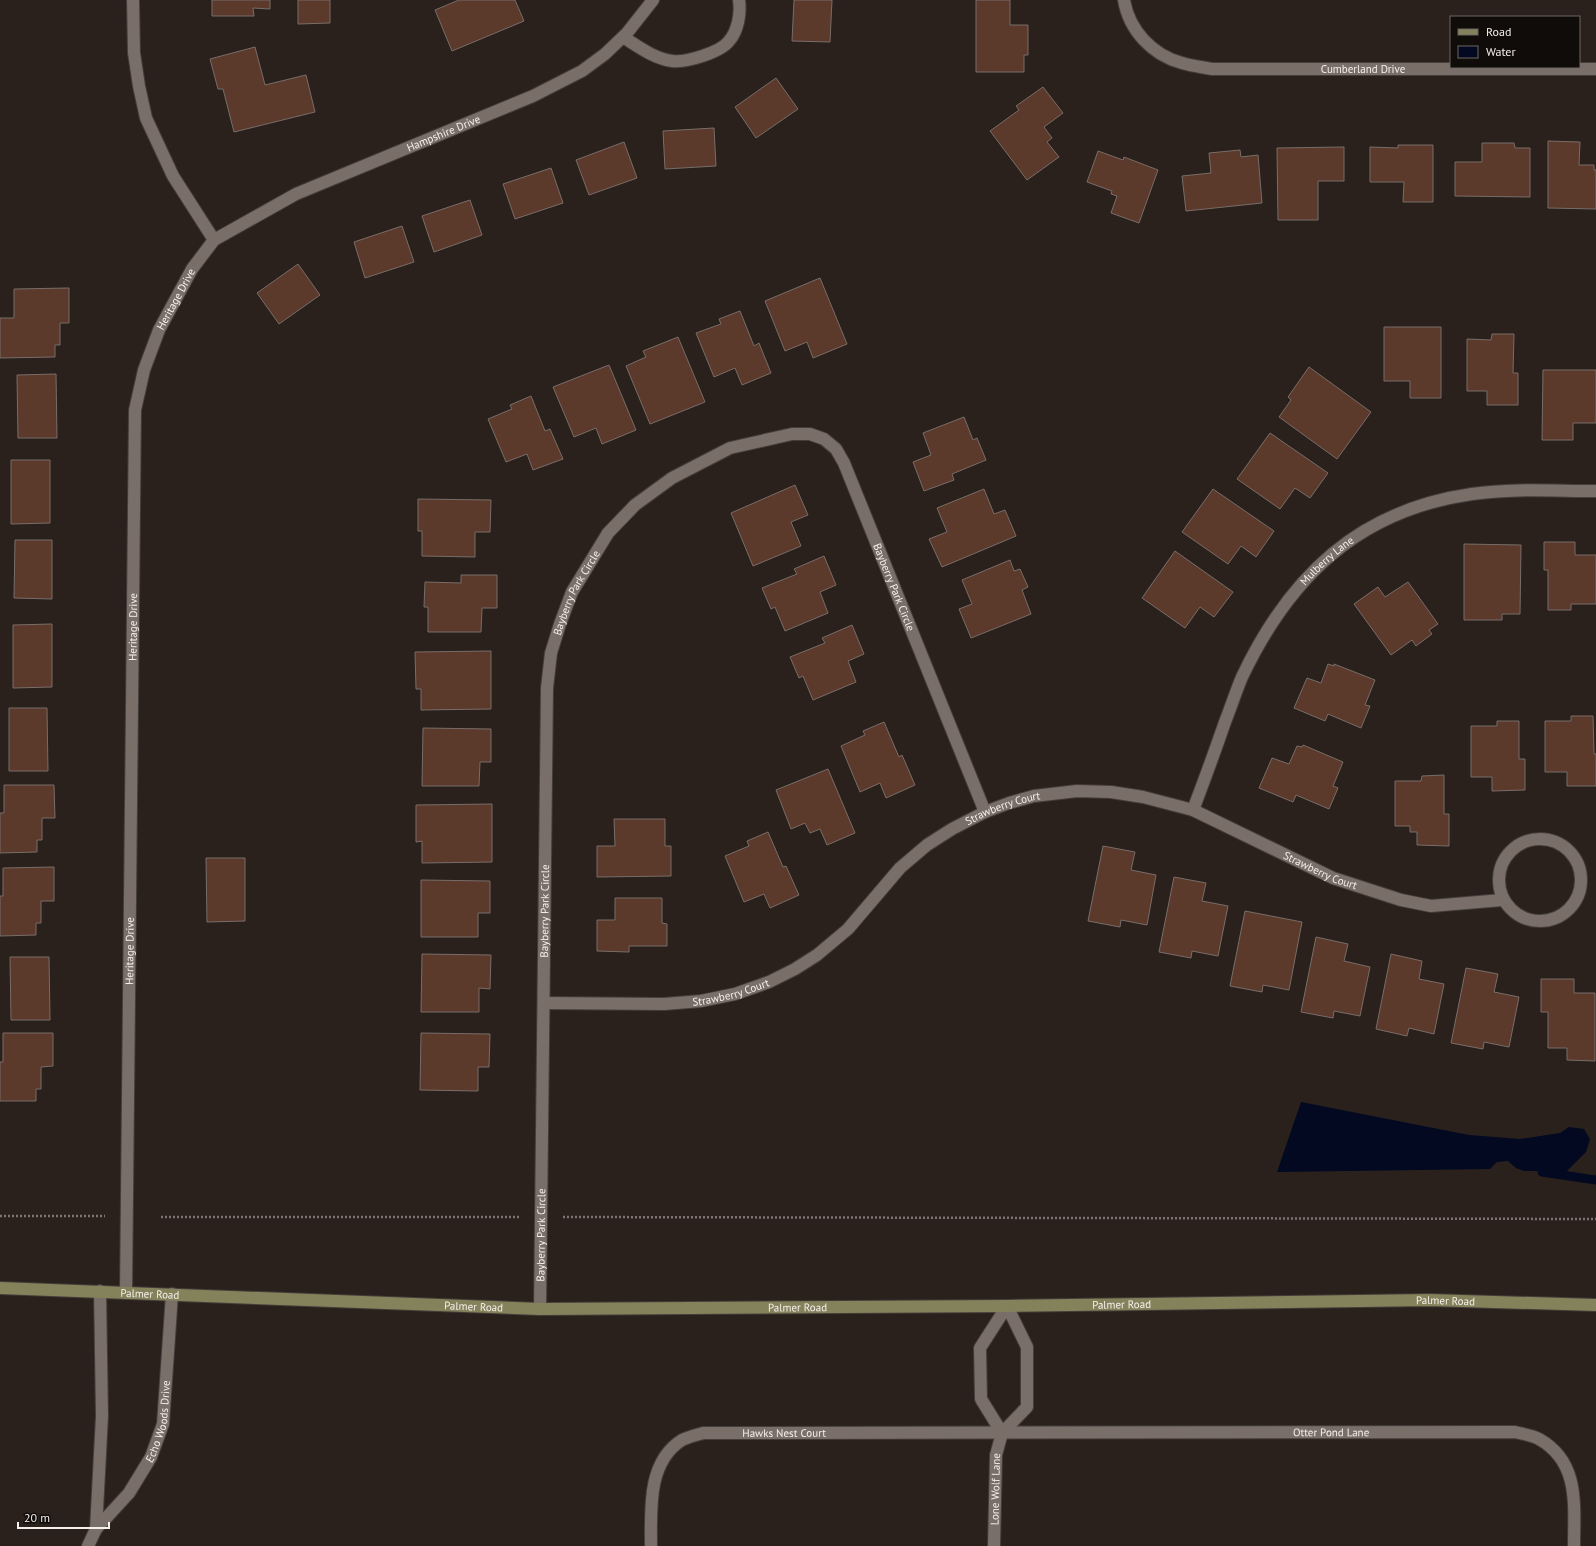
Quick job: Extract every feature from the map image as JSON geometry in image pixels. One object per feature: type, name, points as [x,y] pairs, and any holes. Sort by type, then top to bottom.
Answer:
[{"type":"street","points":[[134,0],[134,53],[138,86],[146,118],[173,176],[214,240]]},
{"type":"street","name":"Hampshire Drive","points":[[214,240],[296,194],[540,92],[582,71],[605,54],[623,37],[653,0]]},
{"type":"street","points":[[623,37],[652,56],[674,62],[696,59],[713,52],[729,42],[737,26],[740,8],[739,0]]},
{"type":"street","name":"Cumberland Drive","points":[[1124,0],[1131,22],[1146,43],[1163,56],[1181,63],[1212,69],[1596,69]]},
{"type":"street","name":"Heritage Drive","points":[[126,1293],[136,410],[144,370],[159,330],[192,269],[214,240]]},
{"type":"street","name":"Bayberry Park Circle","points":[[540,1309],[547,688],[551,653],[572,592],[608,534],[635,505],[672,478],[730,448],[792,434],[810,434],[824,439],[836,449],[847,470],[985,812]]},
{"type":"street","name":"Mulberry Lane","points":[[1193,810],[1242,678],[1268,629],[1287,601],[1310,574],[1331,554],[1360,533],[1388,517],[1427,503],[1472,494],[1508,490],[1596,491]]},
{"type":"street","name":"Strawberry Court","points":[[544,1004],[664,1004],[701,1001],[735,994],[769,982],[796,969],[848,929],[900,868],[927,846],[952,829],[985,812],[1009,803],[1034,796],[1077,791],[1111,792],[1143,797],[1193,810],[1326,875],[1369,891],[1401,900],[1431,906],[1502,900]]},
{"type":"street","points":[[1535,838],[1551,840],[1566,847],[1576,860],[1581,875],[1580,892],[1572,906],[1560,916],[1544,922],[1528,920],[1513,912],[1502,900],[1498,885],[1499,868],[1507,854],[1519,844],[1535,838]]},
{"type":"street","name":"Palmer Road","points":[[0,1288],[540,1309],[1007,1306],[1430,1300],[1596,1305]]},
{"type":"street","name":"Echo Woods Drive","points":[[96,1529],[102,1416],[100,1291]]},
{"type":"street","name":"Echo Woods Drive","points":[[88,1546],[96,1529],[129,1493],[151,1457],[163,1424],[172,1294]]},
{"type":"street","points":[[1002,1433],[981,1399],[980,1348],[1007,1306]]},
{"type":"street","name":"Lone Wolf Lane","points":[[994,1546],[996,1455],[1002,1433],[1027,1407],[1027,1347],[1007,1306]]},
{"type":"street","name":"Otter Pond Lane","points":[[1002,1433],[1515,1432],[1538,1438],[1557,1452],[1568,1468],[1574,1490],[1574,1546]]},
{"type":"street","name":"Hawks Nest Court","points":[[651,1546],[653,1489],[660,1465],[671,1449],[683,1440],[703,1433],[1002,1433]]},
{"type":"path","points":[[0,1216],[107,1216]]},
{"type":"path","points":[[161,1217],[1596,1219]]},
{"type":"water","points":[[1301,1102],[1469,1135],[1520,1139],[1560,1133],[1569,1127],[1584,1129],[1590,1139],[1586,1152],[1567,1171],[1524,1171],[1516,1168],[1508,1161],[1497,1162],[1490,1169],[1277,1172]]},
{"type":"building","points":[[212,0],[270,0],[270,9],[253,8],[254,16],[212,16]]},
{"type":"building","points":[[298,0],[330,0],[330,23],[298,24]]},
{"type":"building","points":[[459,0],[515,0],[524,21],[452,51],[435,10]]},
{"type":"building","points":[[794,0],[832,0],[830,42],[792,41]]},
{"type":"building","points":[[976,0],[1010,0],[1010,25],[1028,25],[1028,55],[1024,55],[1024,72],[976,72]]},
{"type":"building","points":[[255,47],[265,85],[306,75],[315,112],[234,132],[223,89],[218,89],[210,59]]},
{"type":"building","points":[[776,78],[798,109],[756,138],[735,107]]},
{"type":"building","points":[[1043,87],[1063,113],[1044,127],[1052,138],[1047,142],[1059,157],[1027,180],[990,131],[1019,110],[1016,106]]},
{"type":"building","points":[[714,128],[716,166],[665,169],[663,131]]},
{"type":"building","points":[[1548,141],[1580,142],[1579,165],[1594,165],[1594,170],[1596,170],[1596,209],[1548,208]]},
{"type":"building","points":[[624,142],[637,178],[589,195],[576,160]]},
{"type":"building","points":[[1482,143],[1514,143],[1515,148],[1530,148],[1530,197],[1455,196],[1455,162],[1482,162]]},
{"type":"building","points":[[1398,145],[1433,145],[1433,202],[1403,202],[1404,182],[1370,182],[1370,147],[1398,148]]},
{"type":"building","points":[[1344,147],[1344,181],[1318,181],[1318,220],[1278,220],[1277,148]]},
{"type":"building","points":[[1240,150],[1241,157],[1258,155],[1262,203],[1186,211],[1182,176],[1211,173],[1209,153]]},
{"type":"building","points":[[1098,151],[1123,160],[1124,157],[1158,170],[1139,223],[1111,213],[1117,196],[1111,194],[1112,191],[1087,182]]},
{"type":"building","points":[[551,168],[563,203],[515,219],[503,184]]},
{"type":"building","points":[[470,200],[482,235],[434,252],[422,216]]},
{"type":"building","points":[[402,226],[414,262],[365,278],[354,242]]},
{"type":"building","points":[[298,264],[320,295],[279,324],[257,293]]},
{"type":"building","points":[[820,278],[847,344],[813,358],[807,342],[785,351],[765,301]]},
{"type":"building","points":[[69,288],[69,323],[60,323],[60,345],[55,345],[55,357],[0,358],[0,318],[14,318],[14,289]]},
{"type":"building","points":[[740,311],[754,346],[759,343],[771,373],[742,385],[735,368],[714,377],[696,333],[721,324],[719,319]]},
{"type":"building","points":[[1384,327],[1441,327],[1441,398],[1410,398],[1410,381],[1384,381]]},
{"type":"building","points":[[1492,334],[1514,334],[1513,373],[1518,373],[1518,405],[1487,405],[1487,391],[1467,391],[1467,339],[1491,340]]},
{"type":"building","points":[[678,337],[705,402],[650,424],[626,366],[646,357],[643,351]]},
{"type":"building","points":[[609,365],[636,430],[602,444],[596,428],[574,437],[553,387]]},
{"type":"building","points":[[1309,367],[1371,412],[1337,459],[1279,417],[1291,400],[1288,397]]},
{"type":"building","points":[[1543,370],[1596,370],[1596,423],[1573,423],[1573,440],[1542,440]]},
{"type":"building","points":[[56,374],[57,438],[18,438],[17,375]]},
{"type":"building","points":[[531,396],[545,431],[550,429],[563,459],[533,470],[527,454],[506,462],[488,419],[512,409],[510,405]]},
{"type":"building","points":[[964,417],[973,440],[977,438],[986,460],[952,474],[954,480],[924,491],[913,462],[931,455],[923,433]]},
{"type":"building","points":[[1270,433],[1328,473],[1310,498],[1295,488],[1280,509],[1237,479]]},
{"type":"building","points":[[11,460],[50,460],[50,523],[11,524]]},
{"type":"building","points":[[795,485],[808,515],[791,522],[801,546],[753,566],[731,513]]},
{"type":"building","points":[[984,489],[994,514],[1005,510],[1016,536],[942,567],[929,539],[947,532],[937,508]]},
{"type":"building","points":[[1213,489],[1274,531],[1256,557],[1241,546],[1228,564],[1182,532]]},
{"type":"building","points":[[418,499],[491,500],[490,532],[475,532],[475,557],[422,556],[422,531],[418,531]]},
{"type":"building","points":[[15,540],[52,540],[52,599],[14,598]]},
{"type":"building","points":[[1544,542],[1575,542],[1575,555],[1596,555],[1596,604],[1571,604],[1571,610],[1548,610],[1548,570],[1544,570]]},
{"type":"building","points":[[1464,544],[1521,545],[1520,614],[1502,614],[1502,620],[1464,620]]},
{"type":"building","points":[[1175,551],[1233,592],[1214,617],[1200,607],[1185,628],[1142,598]]},
{"type":"building","points":[[824,556],[836,585],[820,592],[828,613],[785,631],[775,607],[771,609],[762,588],[797,574],[794,569]]},
{"type":"building","points":[[1010,560],[1014,571],[1020,569],[1028,587],[1022,590],[1031,614],[971,638],[959,609],[972,604],[962,580]]},
{"type":"building","points":[[461,575],[497,575],[497,608],[482,608],[481,632],[428,632],[428,607],[424,607],[425,582],[461,583]]},
{"type":"building","points":[[1408,582],[1438,624],[1429,630],[1432,634],[1416,646],[1412,640],[1391,655],[1354,604],[1378,587],[1385,597]]},
{"type":"building","points":[[52,624],[52,687],[13,688],[13,625]]},
{"type":"building","points":[[852,625],[864,654],[848,661],[856,682],[813,700],[803,676],[799,678],[790,657],[825,643],[822,638]]},
{"type":"building","points":[[491,651],[491,709],[421,710],[421,689],[416,689],[415,652]]},
{"type":"building","points":[[1328,664],[1334,666],[1334,664],[1375,680],[1365,705],[1370,706],[1361,728],[1328,714],[1325,721],[1294,708],[1307,678],[1321,683]]},
{"type":"building","points":[[9,708],[47,708],[48,771],[9,771]]},
{"type":"building","points":[[1571,716],[1593,716],[1594,754],[1596,754],[1596,786],[1567,786],[1567,772],[1545,772],[1545,721],[1571,721]]},
{"type":"building","points":[[1497,721],[1519,721],[1519,759],[1525,759],[1525,790],[1492,791],[1492,777],[1471,777],[1471,726],[1497,726]]},
{"type":"building","points":[[884,722],[899,757],[902,755],[915,785],[886,798],[880,783],[860,792],[841,746],[865,735],[863,731]]},
{"type":"building","points":[[423,728],[491,729],[491,762],[480,762],[479,786],[422,786]]},
{"type":"building","points":[[1303,745],[1343,762],[1333,786],[1338,788],[1329,809],[1296,795],[1293,802],[1259,788],[1272,758],[1289,764],[1297,746],[1302,747]]},
{"type":"building","points":[[828,769],[855,833],[827,845],[820,829],[810,833],[805,823],[791,829],[776,790]]},
{"type":"building","points":[[1444,775],[1444,814],[1449,814],[1449,846],[1417,845],[1417,832],[1410,832],[1410,826],[1395,826],[1395,781],[1421,781],[1422,776]]},
{"type":"building","points":[[4,785],[54,785],[55,818],[42,818],[42,840],[37,840],[37,852],[0,853],[0,813],[4,813]]},
{"type":"building","points":[[492,804],[492,862],[422,863],[422,841],[416,842],[416,805]]},
{"type":"building","points":[[614,819],[665,819],[665,846],[671,846],[671,876],[597,877],[597,846],[615,846]]},
{"type":"building","points":[[768,832],[783,867],[786,866],[799,895],[770,908],[764,894],[744,902],[725,856],[749,846],[747,841]]},
{"type":"building","points":[[1103,846],[1135,852],[1131,870],[1156,875],[1147,925],[1121,920],[1120,927],[1088,921]]},
{"type":"building","points":[[206,858],[245,858],[245,921],[207,922]]},
{"type":"building","points":[[54,867],[54,901],[41,901],[41,923],[36,923],[36,935],[0,936],[0,896],[3,896],[3,868]]},
{"type":"building","points":[[1174,877],[1206,883],[1202,901],[1228,906],[1218,956],[1192,951],[1191,958],[1159,952]]},
{"type":"building","points":[[421,880],[490,881],[490,913],[478,913],[478,937],[421,937]]},
{"type":"building","points":[[615,898],[662,898],[662,923],[667,924],[667,946],[629,946],[629,952],[597,951],[597,920],[615,920]]},
{"type":"building","points":[[1245,911],[1302,922],[1289,990],[1263,985],[1262,992],[1230,986]]},
{"type":"building","points":[[1316,937],[1348,944],[1344,961],[1370,967],[1360,1016],[1334,1011],[1333,1018],[1301,1012]]},
{"type":"building","points":[[422,954],[491,955],[490,989],[479,988],[479,1012],[421,1012]]},
{"type":"building","points":[[1391,954],[1422,961],[1419,979],[1444,984],[1434,1034],[1409,1028],[1407,1036],[1376,1029]]},
{"type":"building","points":[[10,957],[49,957],[50,1020],[11,1020]]},
{"type":"building","points":[[1466,968],[1498,974],[1494,992],[1519,997],[1509,1047],[1484,1042],[1483,1049],[1451,1043]]},
{"type":"building","points":[[1541,979],[1574,979],[1574,993],[1595,993],[1595,1061],[1567,1060],[1567,1048],[1548,1048],[1548,1012],[1541,1012]]},
{"type":"building","points":[[3,1033],[53,1033],[53,1066],[41,1067],[41,1089],[36,1089],[36,1101],[0,1101],[0,1062],[3,1062]]},
{"type":"building","points":[[421,1033],[490,1034],[489,1067],[478,1067],[478,1091],[420,1090]]},
{"type":"waterway","points":[[1542,1172],[1596,1180]]}]
